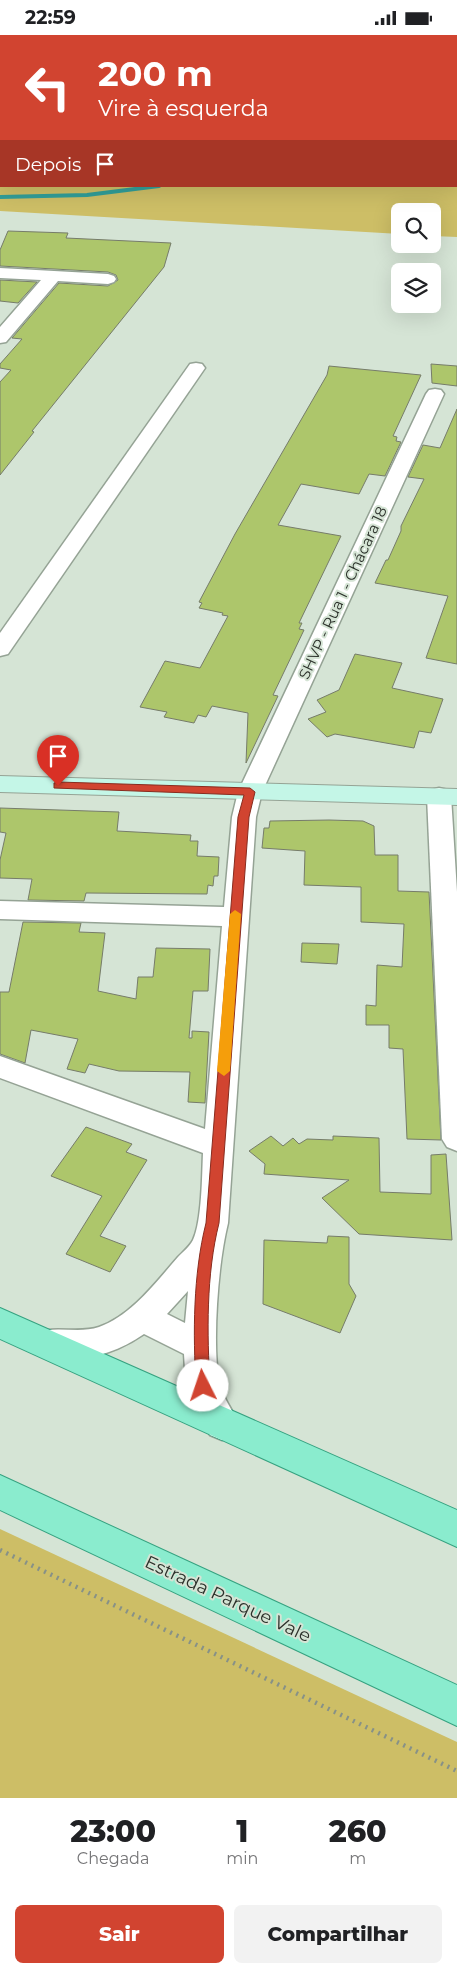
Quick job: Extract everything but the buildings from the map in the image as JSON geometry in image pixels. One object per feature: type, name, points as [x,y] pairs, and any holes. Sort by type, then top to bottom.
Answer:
[{"type":"main road","points":[[0,1323],[457,1529]]},
{"type":"main road","name":"Estrada Parque Vale","points":[[0,1492],[457,1706]]},
{"type":"street","points":[[0,273],[108,279]]},
{"type":"street","points":[[0,338],[54,275]]},
{"type":"street","points":[[0,649],[196,367]]},
{"type":"street","name":"SHVP - Rua 1 - Chácara 18","points":[[222,1423],[203,1386],[200,1346],[207,1246],[213,1223],[244,817],[250,792],[435,394]]},
{"type":"street","points":[[0,784],[448,796],[457,1139]]},
{"type":"street","points":[[0,910],[235,917]]},
{"type":"street","points":[[0,1067],[218,1146]]},
{"type":"street","points":[[47,1343],[85,1345],[103,1341],[121,1333],[141,1317],[207,1246]]},
{"type":"street","points":[[141,1317],[200,1346]]},
{"type":"path","points":[[0,1550],[457,1771]]},
{"type":"shaded area","points":[[0,187],[457,187],[457,237],[441,236],[441,203],[391,203],[391,233],[0,211]]},
{"type":"shaded area","points":[[0,1529],[457,1742],[457,1798],[0,1798]]},
{"type":"waterway","points":[[0,197],[87,195],[151,187]]},
{"type":"slow traffic","points":[[224,1071],[235,914]]},
{"type":"route","points":[[58,786],[250,792],[244,817],[235,917],[213,1223],[207,1246],[200,1346],[203,1386]]}]
